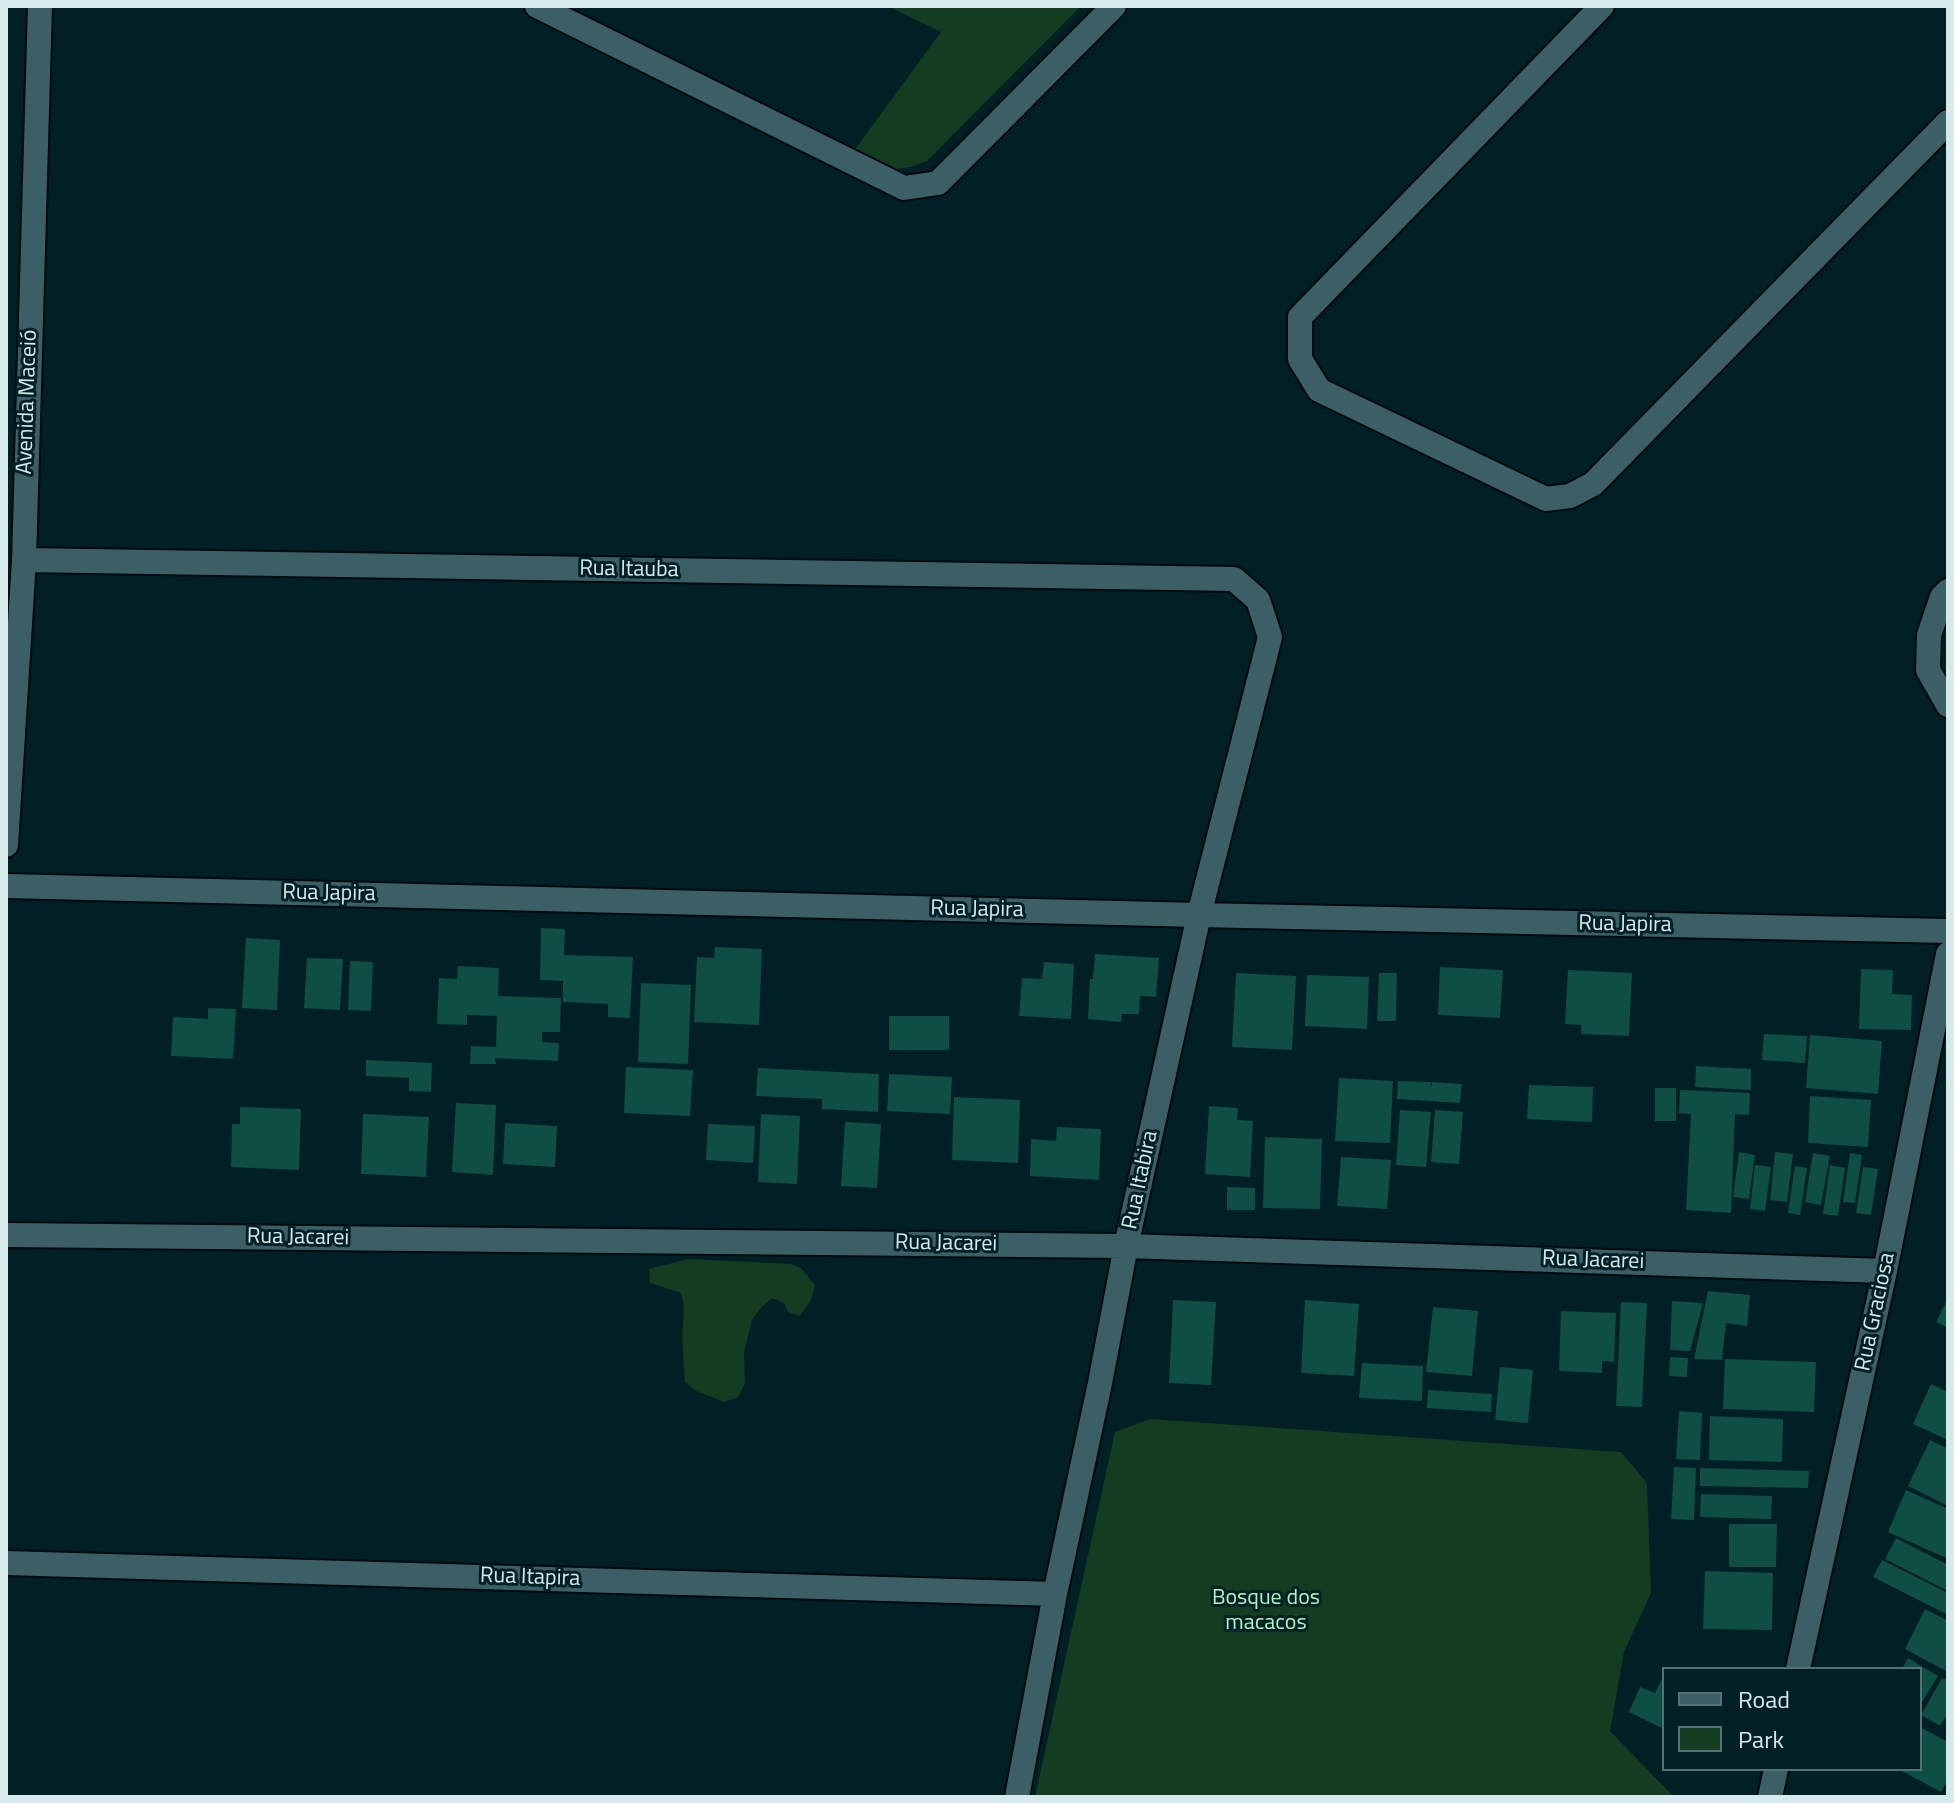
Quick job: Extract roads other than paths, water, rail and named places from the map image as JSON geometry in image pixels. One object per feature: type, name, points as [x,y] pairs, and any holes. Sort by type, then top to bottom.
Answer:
[{"type":"street","name":"Avenida Maceió","points":[[6,845],[24,560],[40,6]]},
{"type":"street","points":[[537,6],[904,188],[938,183],[1114,6]]},
{"type":"street","points":[[1602,6],[1300,317],[1300,359],[1319,390],[1546,499],[1570,496],[1593,484],[1948,122]]},
{"type":"street","name":"Rua Itauba","points":[[24,560],[1234,579]]},
{"type":"street","name":"Rua Itabira","points":[[1017,1797],[1126,1246],[1199,915],[1270,637],[1258,600],[1234,579]]},
{"type":"street","points":[[1948,591],[1942,597],[1929,635],[1928,670],[1948,705]]},
{"type":"street","name":"Rua Japira","points":[[6,886],[1948,931]]},
{"type":"street","name":"Rua Graciosa","points":[[1798,1667],[1885,1271],[1948,954]]},
{"type":"street","name":"Rua Jacarei","points":[[6,1235],[1126,1246],[1885,1271]]},
{"type":"street","name":"Rua Itapira","points":[[6,1563],[1055,1594]]},
{"type":"street","points":[[1770,1797],[1776,1771]]},
{"type":"park label","name":"Bosque dos macacos","points":[[1266,1612]]}]
